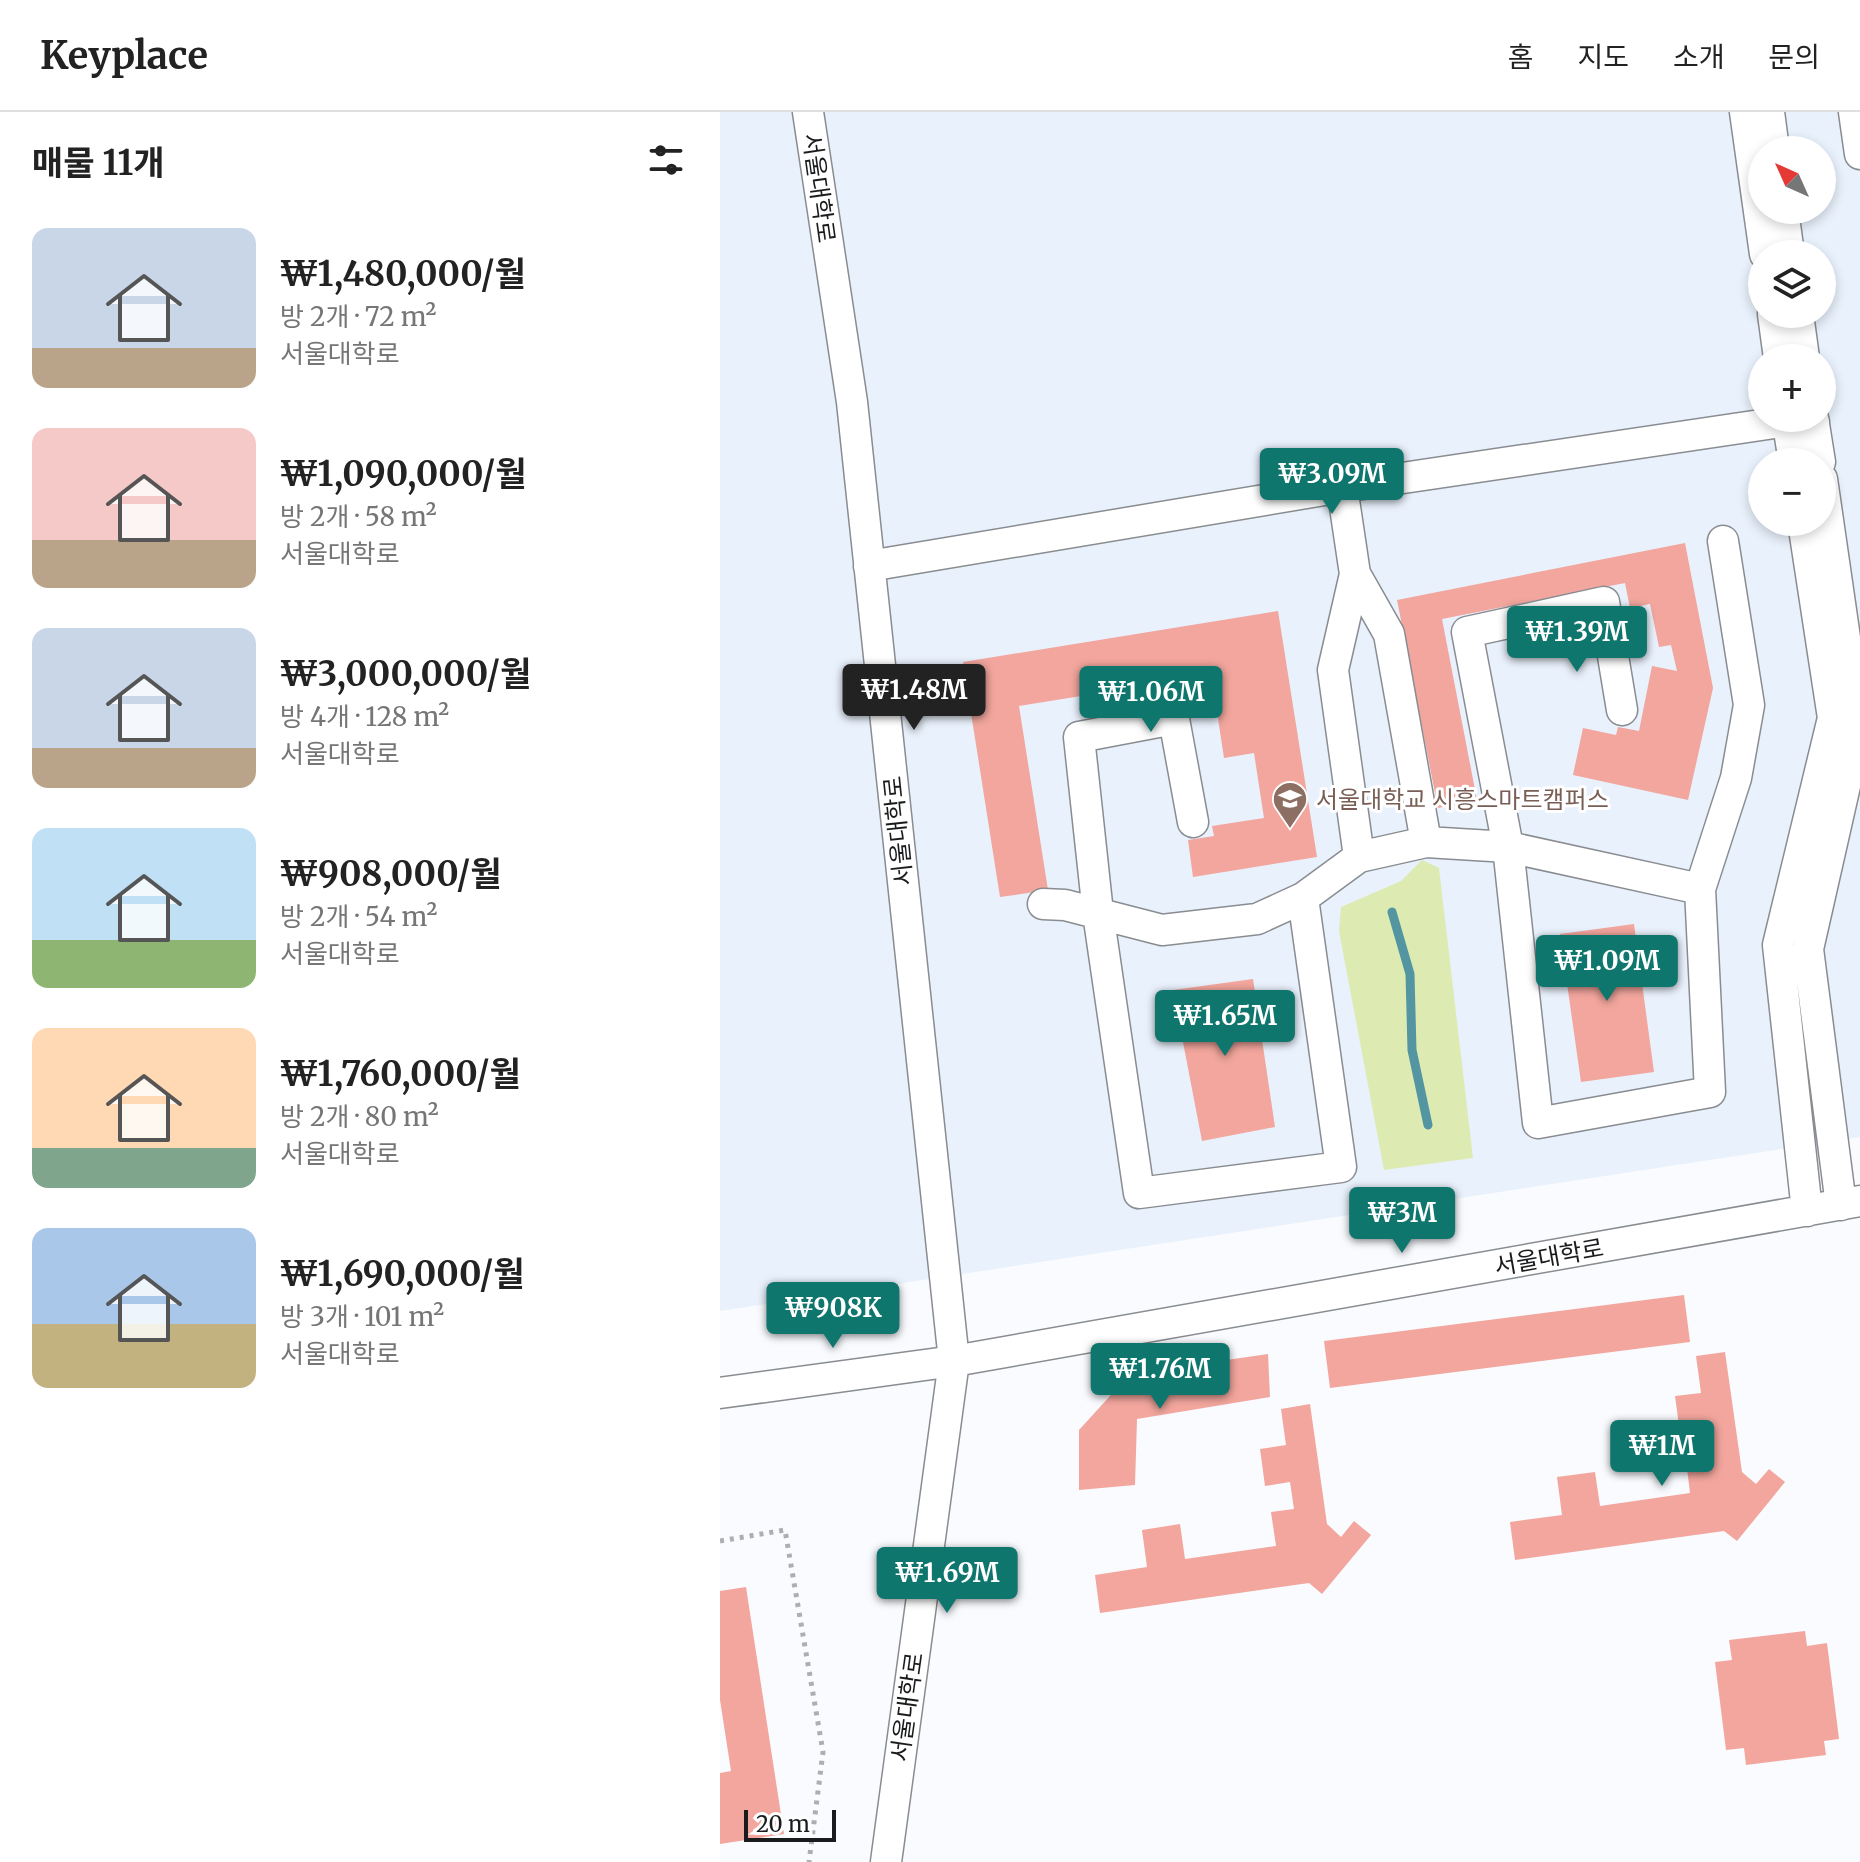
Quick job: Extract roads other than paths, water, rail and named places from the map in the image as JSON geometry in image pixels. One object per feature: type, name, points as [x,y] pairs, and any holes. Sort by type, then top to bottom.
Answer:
[{"type":"street","name":"서울대학로","points":[[808,112],[852,402],[954,1361],[886,1862]]},
{"type":"street","points":[[1745,112],[1763,240]]},
{"type":"street","points":[[1769,112],[1772,136]]},
{"type":"street","points":[[1854,112],[1860,154]]},
{"type":"street","points":[[869,566],[1342,487],[1748,428]]},
{"type":"street","points":[[1342,487],[1355,574],[1389,634],[1426,842]]},
{"type":"street","points":[[1805,536],[1833,718],[1778,945],[1807,1211]]},
{"type":"street","points":[[1830,536],[1858,728],[1808,949],[1850,1203]]},
{"type":"street","points":[[1622,710],[1604,602],[1467,632],[1508,847],[1538,1123],[1710,1092],[1700,889],[1736,778],[1749,705],[1723,541]]},
{"type":"street","points":[[1355,574],[1333,670],[1359,857]]},
{"type":"street","points":[[1193,822],[1174,719],[1079,737],[1098,913],[1139,1193],[1341,1167],[1303,898]]},
{"type":"street","points":[[1043,904],[1065,905],[1162,930],[1257,919],[1303,898],[1359,857],[1426,842],[1508,847],[1700,889]]},
{"type":"street","name":"서울대학로","points":[[954,1361],[1850,1203]]},
{"type":"street","points":[[720,1393],[954,1361]]},
{"type":"waterway","points":[[1392,912],[1410,974],[1412,1050],[1428,1125]]},
{"type":"place","name":"서울대학교 시흥스마트캠퍼스","points":[[1290,830]]}]
